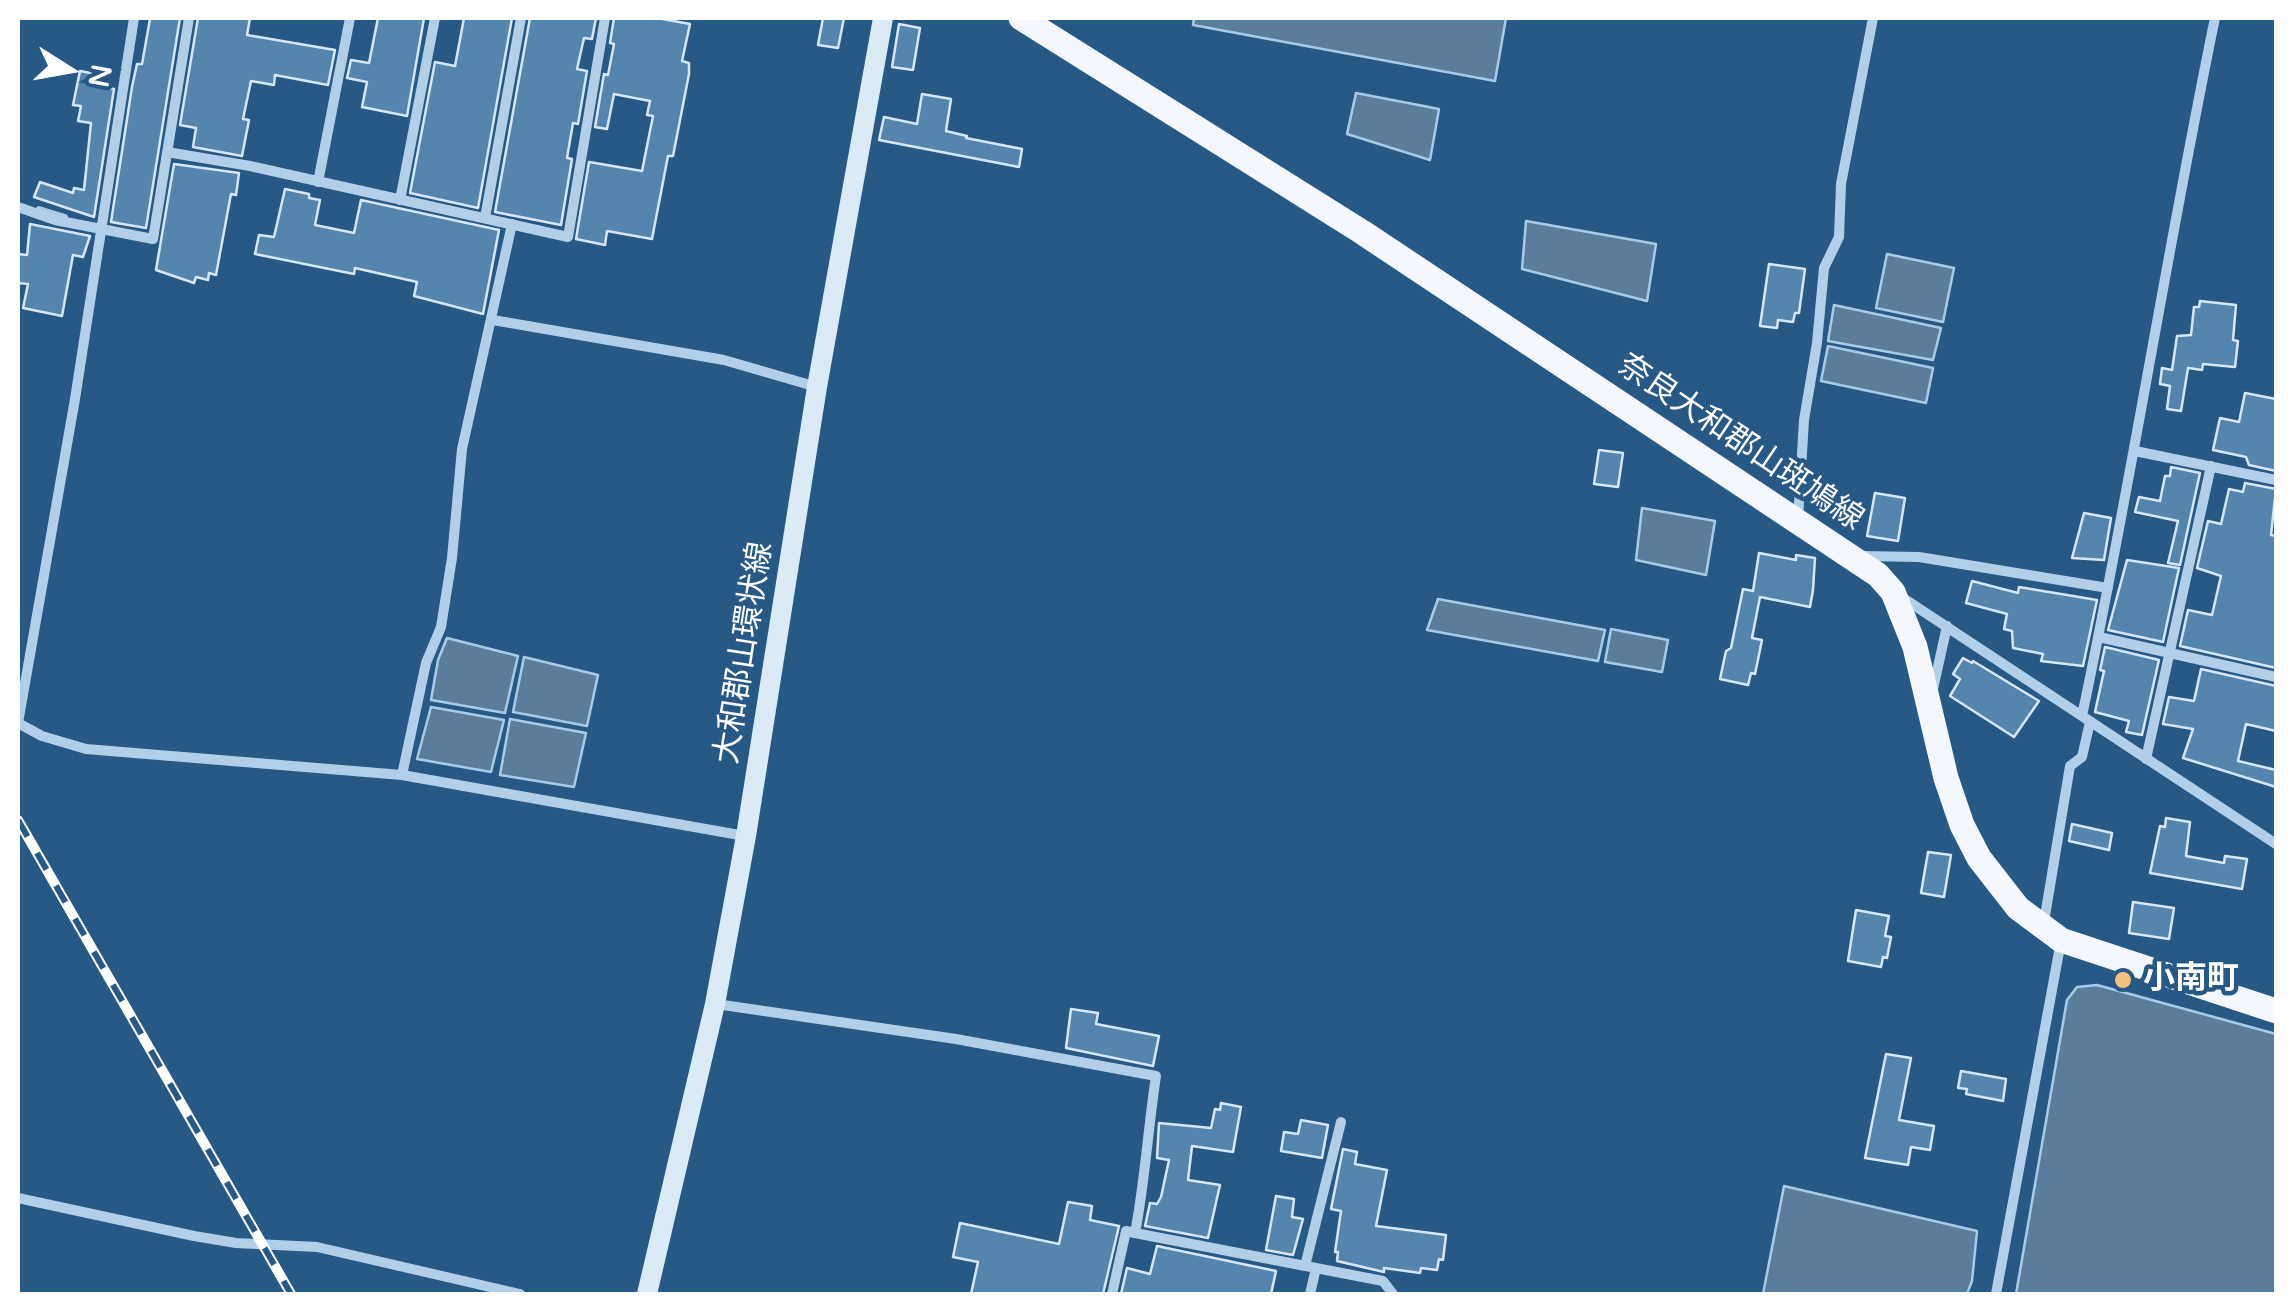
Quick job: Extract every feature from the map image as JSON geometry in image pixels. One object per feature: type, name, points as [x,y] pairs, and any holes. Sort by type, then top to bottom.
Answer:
[{"type":"main road","name":"大和郡山環状線","points":[[648,1294],[715,1004],[746,836],[817,387],[883,18]]},
{"type":"main road","name":"奈良大和郡山斑鳩線","points":[[1021,18],[1362,232],[1878,575],[1894,592],[1915,646],[1962,825],[1999,886],[2052,934],[2276,1010]]},
{"type":"street","points":[[134,18],[18,724],[65,744],[98,750],[402,775],[746,836]]},
{"type":"street","points":[[18,207],[56,220],[154,239],[189,18]]},
{"type":"street","points":[[318,182],[350,18]]},
{"type":"street","points":[[400,200],[435,18]]},
{"type":"street","points":[[485,218],[521,18]]},
{"type":"street","points":[[166,152],[568,237],[605,18]]},
{"type":"street","points":[[1798,520],[1804,420],[1824,268],[1838,236],[1840,184],[1872,18]]},
{"type":"street","points":[[1996,1294],[2052,934],[2070,766],[2082,756],[2098,637],[2184,168],[2216,18]]},
{"type":"street","points":[[402,775],[426,663],[441,627],[462,449],[512,224]]},
{"type":"street","points":[[493,320],[724,360],[817,387]]},
{"type":"street","points":[[2135,451],[2276,480]]},
{"type":"street","points":[[2146,760],[2211,466]]},
{"type":"street","points":[[1850,556],[1920,557],[2108,588]]},
{"type":"street","points":[[1894,592],[2276,844]]},
{"type":"street","points":[[1930,706],[1947,626]]},
{"type":"street","points":[[2098,637],[2276,677]]},
{"type":"street","points":[[715,1004],[956,1038],[1156,1076],[1146,1138],[1146,1179],[1135,1233]]},
{"type":"street","points":[[1310,1294],[1311,1267],[1341,1122]]},
{"type":"street","points":[[18,1198],[194,1236],[317,1247],[520,1294]]},
{"type":"street","points":[[1112,1294],[1126,1232],[1383,1281],[1393,1294]]},
{"type":"water","points":[[1194,18],[1506,18],[1495,81],[1193,25]]},
{"type":"water","points":[[1356,93],[1439,109],[1430,160],[1347,134]]},
{"type":"water","points":[[1526,221],[1656,244],[1647,301],[1522,269]]},
{"type":"water","points":[[1887,254],[1954,268],[1943,322],[1876,308]]},
{"type":"water","points":[[1834,305],[1941,328],[1933,360],[1828,341]]},
{"type":"water","points":[[1828,346],[1933,368],[1926,403],[1821,381]]},
{"type":"water","points":[[1642,508],[1715,521],[1706,575],[1636,560]]},
{"type":"water","points":[[1438,599],[1605,630],[1598,661],[1427,630]]},
{"type":"water","points":[[1611,629],[1668,640],[1662,672],[1605,662]]},
{"type":"water","points":[[447,638],[518,656],[505,713],[431,700],[438,660]]},
{"type":"water","points":[[524,657],[598,675],[587,726],[513,712]]},
{"type":"water","points":[[431,707],[504,720],[491,772],[417,759]]},
{"type":"water","points":[[510,719],[586,733],[574,787],[500,775]]},
{"type":"water","points":[[2097,985],[2276,1034],[2276,1294],[2016,1294],[2067,1000],[2077,987]]},
{"type":"water","points":[[1784,1186],[1977,1231],[1967,1294],[1763,1294]]},
{"type":"building","points":[[180,18],[146,228],[111,222],[137,64],[142,64],[150,19]]},
{"type":"building","points":[[198,18],[250,18],[247,35],[335,50],[328,85],[275,75],[274,85],[251,81],[243,119],[249,120],[242,156],[193,147],[196,128],[180,125]]},
{"type":"building","points":[[378,18],[424,18],[407,116],[362,107],[367,82],[347,78],[351,60],[369,63]]},
{"type":"building","points":[[464,18],[512,18],[478,208],[410,193],[435,62],[455,66]]},
{"type":"building","points":[[530,18],[596,18],[592,39],[584,38],[577,69],[587,71],[578,124],[573,123],[567,158],[572,159],[561,225],[495,212]]},
{"type":"building","points":[[614,18],[657,18],[690,24],[682,61],[689,63],[689,74],[652,239],[607,231],[605,245],[576,239],[589,162],[642,171],[653,116],[647,115],[650,101],[614,94],[607,129],[595,127],[604,74],[608,75],[614,44],[610,43]]},
{"type":"building","points":[[823,18],[844,18],[838,48],[818,45]]},
{"type":"building","points":[[899,24],[920,28],[913,70],[892,67]]},
{"type":"building","points":[[80,71],[96,74],[94,85],[114,89],[94,217],[34,197],[40,182],[73,193],[74,188],[84,190],[91,123],[78,121],[81,106],[73,105]]},
{"type":"building","points":[[922,94],[951,99],[946,131],[1022,149],[1019,167],[879,140],[884,117],[917,124]]},
{"type":"building","points":[[174,164],[239,173],[236,195],[231,194],[216,275],[209,273],[208,280],[196,277],[194,283],[156,270]]},
{"type":"building","points":[[285,189],[320,200],[315,225],[354,233],[361,200],[499,230],[483,314],[414,296],[417,282],[355,268],[354,274],[255,254],[259,235],[274,237]]},
{"type":"building","points":[[30,224],[90,236],[83,257],[73,255],[62,316],[23,308],[28,284],[18,283],[18,254],[27,255]]},
{"type":"building","points":[[1769,264],[1805,269],[1799,313],[1795,313],[1793,322],[1778,320],[1777,328],[1760,326]]},
{"type":"building","points":[[2200,301],[2236,305],[2235,367],[2203,364],[2202,370],[2188,368],[2181,411],[2167,409],[2170,386],[2160,384],[2162,368],[2172,370],[2177,336],[2191,335],[2194,307],[2199,307]]},
{"type":"building","points":[[2245,393],[2276,399],[2276,471],[2249,465],[2246,457],[2213,450],[2220,418],[2239,422]]},
{"type":"building","points":[[1599,450],[1623,453],[1618,487],[1594,484]]},
{"type":"building","points":[[2171,467],[2200,473],[2180,565],[2168,563],[2178,521],[2135,512],[2139,497],[2160,501]]},
{"type":"building","points":[[2245,483],[2276,489],[2271,535],[2276,536],[2276,668],[2180,646],[2188,610],[2212,615],[2221,576],[2197,568],[2208,521],[2221,524],[2229,489],[2243,492]]},
{"type":"building","points":[[1875,493],[1905,498],[1898,541],[1867,536]]},
{"type":"building","points":[[2084,513],[2111,518],[2104,560],[2072,558]]},
{"type":"building","points":[[1759,553],[1796,560],[1796,555],[1815,558],[1813,590],[1810,607],[1760,597],[1752,638],[1762,640],[1755,674],[1751,673],[1748,685],[1720,679],[1743,589],[1753,591]]},
{"type":"building","points":[[2127,560],[2179,568],[2163,642],[2108,630]]},
{"type":"building","points":[[1972,581],[2018,593],[2019,587],[2097,600],[2083,666],[2041,661],[2043,654],[2013,648],[2012,631],[2004,629],[2007,614],[1966,603]]},
{"type":"building","points":[[2105,647],[2159,660],[2142,735],[2126,732],[2129,721],[2095,712]]},
{"type":"building","points":[[1963,658],[2039,701],[2014,737],[1950,696],[1960,679],[1953,674]]},
{"type":"building","points":[[2201,669],[2276,686],[2276,731],[2246,724],[2238,761],[2276,770],[2276,787],[2183,758],[2193,729],[2163,724],[2169,697],[2194,701]]},
{"type":"building","points":[[2166,818],[2190,822],[2186,856],[2224,863],[2225,856],[2247,859],[2242,889],[2150,873],[2160,826],[2165,827]]},
{"type":"building","points":[[2072,824],[2112,833],[2109,850],[2069,841]]},
{"type":"building","points":[[1928,852],[1951,855],[1944,897],[1921,893]]},
{"type":"building","points":[[2133,902],[2174,908],[2169,939],[2129,933]]},
{"type":"building","points":[[1856,910],[1889,916],[1885,936],[1891,937],[1881,967],[1848,961]]},
{"type":"building","points":[[1071,1009],[1098,1013],[1096,1024],[1159,1036],[1153,1066],[1066,1048]]},
{"type":"building","points":[[1886,1054],[1911,1058],[1899,1120],[1934,1126],[1930,1150],[1911,1147],[1908,1165],[1865,1158]]},
{"type":"building","points":[[1961,1071],[2006,1079],[2003,1101],[1966,1094],[1967,1089],[1958,1088]]},
{"type":"building","points":[[1221,1103],[1241,1107],[1233,1152],[1192,1146],[1188,1180],[1220,1185],[1208,1238],[1145,1226],[1150,1203],[1157,1204],[1161,1197],[1169,1160],[1157,1158],[1159,1123],[1211,1128],[1215,1109],[1220,1110]]},
{"type":"building","points":[[1301,1120],[1328,1125],[1322,1158],[1281,1151],[1284,1132],[1298,1134]]},
{"type":"building","points":[[1343,1149],[1357,1152],[1355,1164],[1387,1170],[1376,1226],[1446,1235],[1443,1260],[1439,1259],[1437,1270],[1421,1268],[1420,1273],[1384,1268],[1384,1272],[1337,1261],[1341,1211],[1331,1209]]},
{"type":"building","points":[[1276,1196],[1294,1199],[1292,1217],[1303,1219],[1293,1255],[1266,1250]]},
{"type":"building","points":[[1068,1202],[1092,1206],[1090,1220],[1119,1226],[1103,1294],[971,1294],[978,1262],[953,1257],[960,1223],[1059,1244]]},
{"type":"building","points":[[1157,1246],[1276,1271],[1271,1294],[1121,1294],[1127,1268],[1150,1274]]},
{"type":"waterway","points":[[39,209],[65,217]]},
{"type":"railway","points":[[18,820],[291,1294]]},
{"type":"place","name":"小南町","points":[[2123,980]]}]
